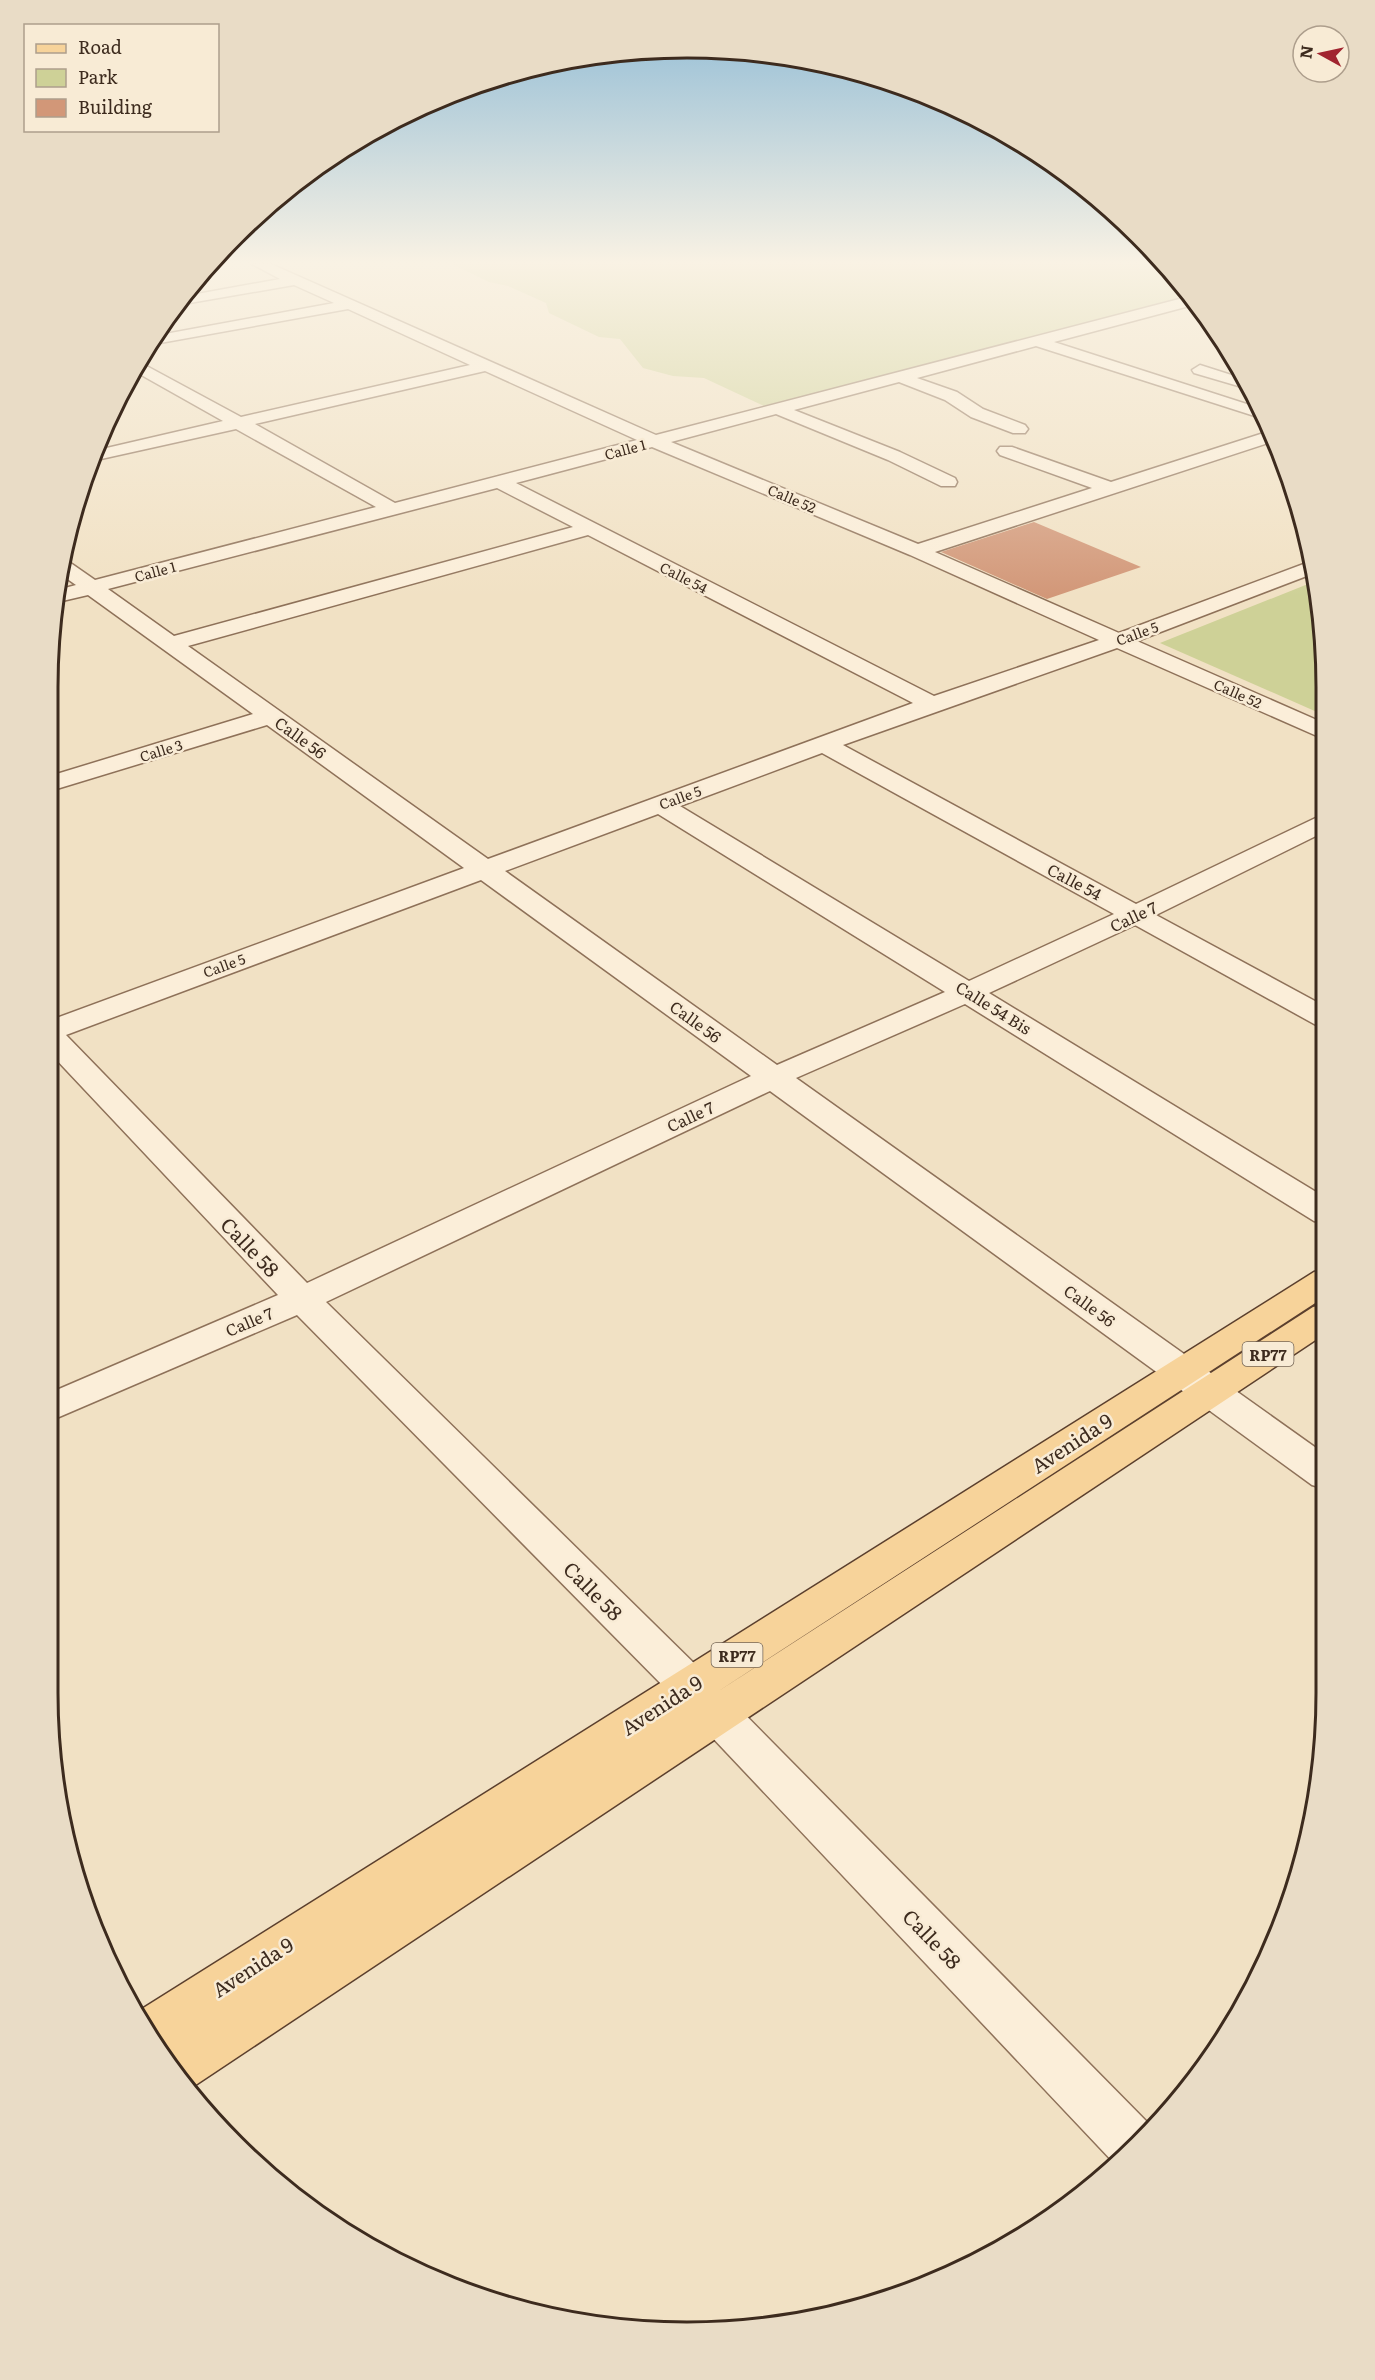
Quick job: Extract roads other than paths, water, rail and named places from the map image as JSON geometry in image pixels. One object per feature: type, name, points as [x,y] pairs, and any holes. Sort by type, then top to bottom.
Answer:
[{"type":"main road","name":"Avenida 9","points":[[156,2028],[703,1700],[1196,1381],[1316,1288]]},
{"type":"main road","name":"Avenida 9","points":[[1196,1381],[1316,1321]]},
{"type":"main road","name":"Avenida 9","points":[[181,2065],[703,1700]]},
{"type":"street","points":[[153,375],[393,509]]},
{"type":"street","points":[[103,454],[447,375]]},
{"type":"street","name":"Calle 52","points":[[506,375],[654,441],[917,551],[1316,728]]},
{"type":"street","name":"Calle 1","points":[[66,594],[907,375]]},
{"type":"street","points":[[1141,375],[1253,411]]},
{"type":"street","points":[[1215,375],[1237,382]]},
{"type":"street","points":[[900,377],[951,396],[977,413],[1019,429]]},
{"type":"street","points":[[778,409],[894,456],[948,482]]},
{"type":"street","points":[[917,551],[1265,438]]},
{"type":"street","points":[[1006,451],[1110,488]]},
{"type":"street","name":"Calle 54","points":[[500,482],[932,704]]},
{"type":"street","points":[[171,644],[591,528]]},
{"type":"street","name":"Calle 5","points":[[58,1026],[932,704],[1120,640],[1305,570]]},
{"type":"street","name":"Calle 56","points":[[70,572],[1316,1468]]},
{"type":"street","name":"Calle 3","points":[[58,782],[272,716]]},
{"type":"street","name":"Calle 54","points":[[823,744],[1316,1013]]},
{"type":"street","name":"Calle 54 Bis","points":[[660,804],[1316,1207]]},
{"type":"street","name":"Calle 7","points":[[58,1404],[302,1299],[774,1077],[969,992],[1137,914],[1316,826]]},
{"type":"street","name":"Calle 58","points":[[58,1044],[302,1299],[703,1700],[1128,2140]]}]
